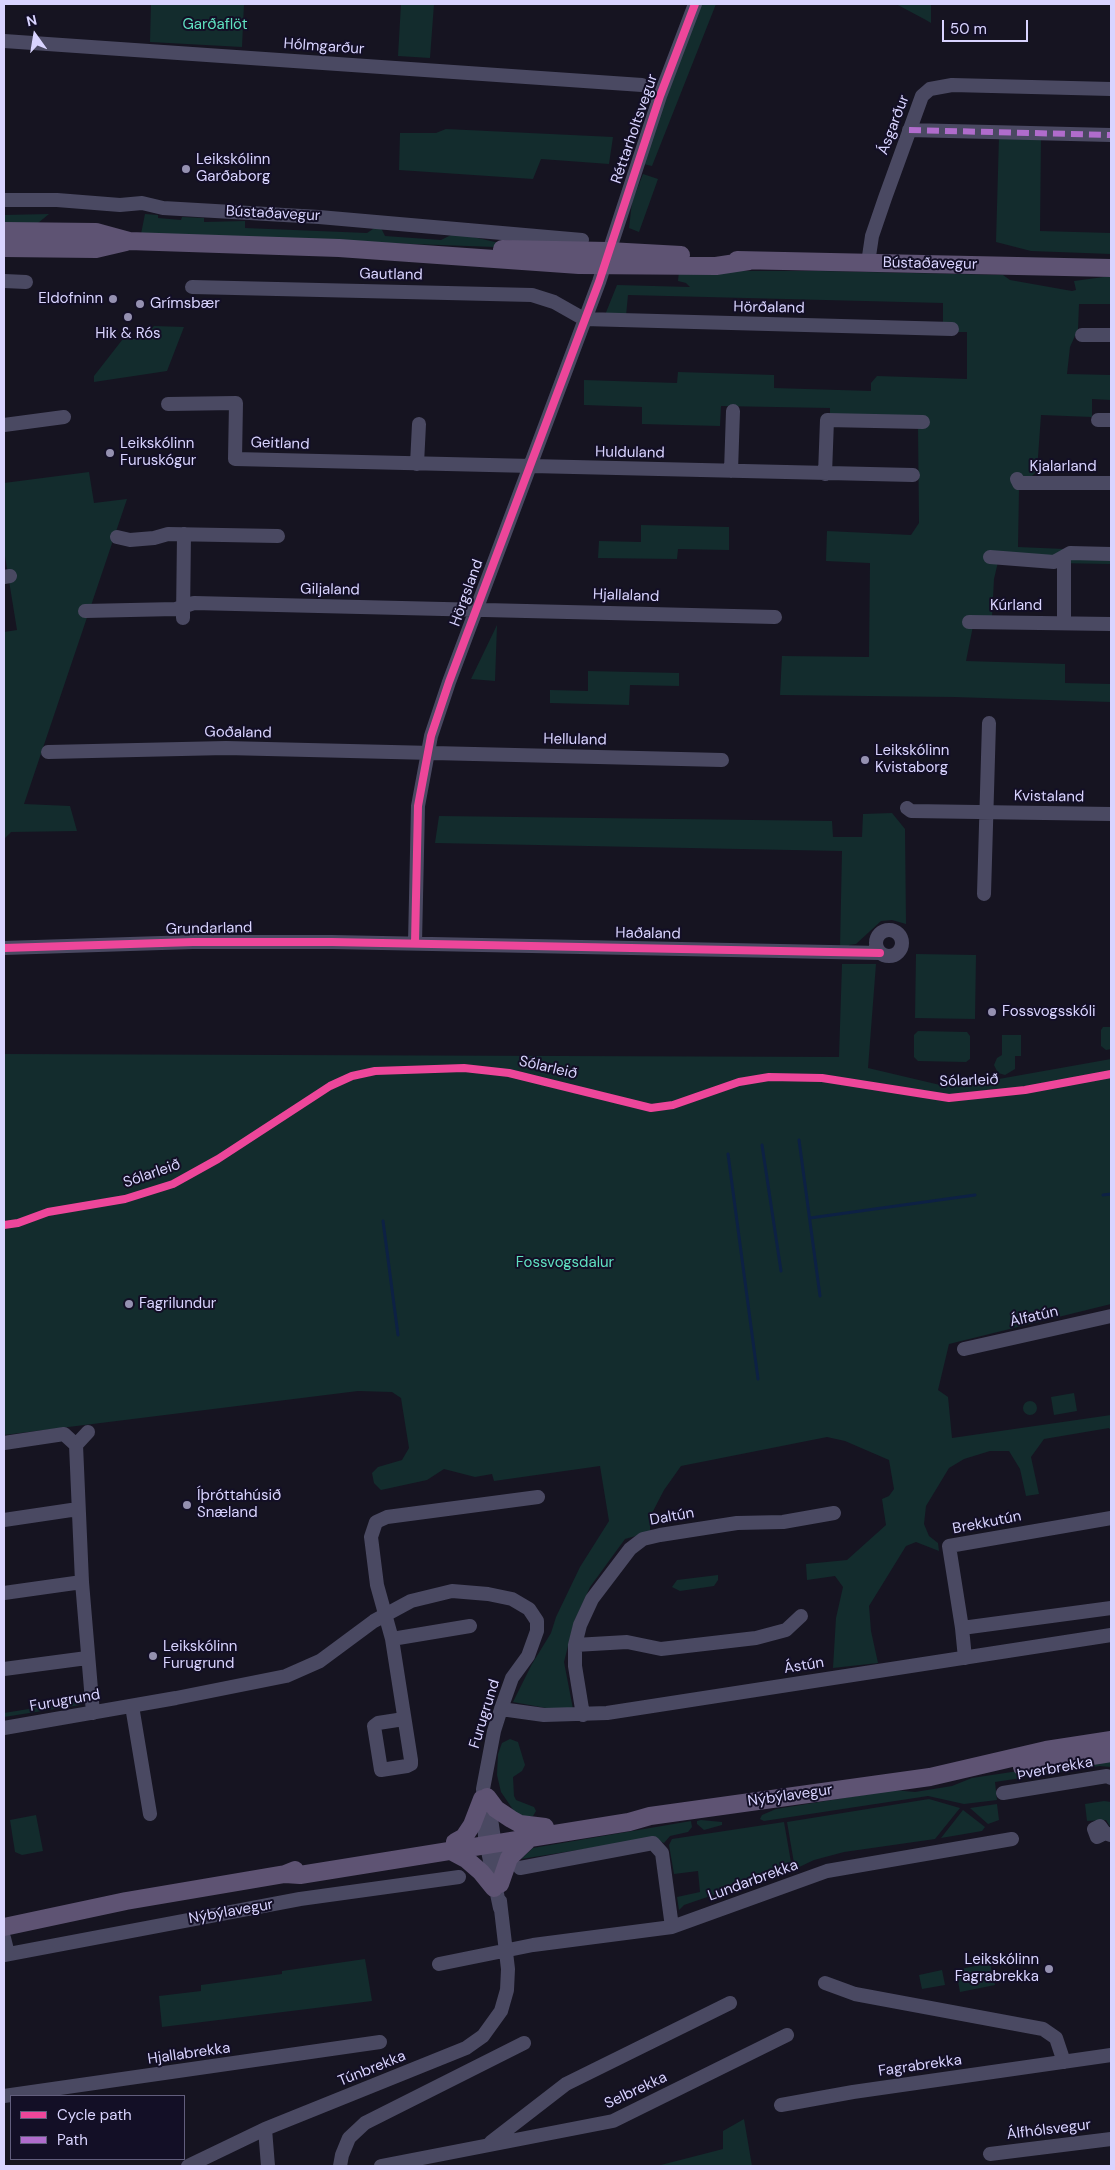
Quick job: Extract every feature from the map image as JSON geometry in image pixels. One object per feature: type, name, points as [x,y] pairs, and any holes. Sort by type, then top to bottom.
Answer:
[{"type":"main road","name":"Bústaðavegur","points":[[4,231],[96,232],[129,241],[447,254],[540,250],[606,258],[716,266],[749,261],[1111,268]]},
{"type":"main road","name":"Bústaðavegur","points":[[4,248],[96,249],[129,241]]},
{"type":"main road","name":"Nýbýlavegur","points":[[4,1927],[126,1901],[285,1874],[296,1869],[539,1832],[628,1822],[650,1816],[930,1777],[1046,1750],[1111,1740]]},
{"type":"main road","name":"Nýbýlavegur","points":[[930,1777],[964,1776],[1111,1753]]},
{"type":"main road","points":[[485,1798],[496,1809],[511,1819],[539,1832],[509,1858],[497,1886],[453,1846],[472,1825],[485,1798]]},
{"type":"street","name":"Réttarholtsvegur","points":[[606,258],[676,51],[695,4]]},
{"type":"street","name":"Hólmgarður","points":[[4,41],[642,85]]},
{"type":"street","name":"Ásgarður","points":[[868,263],[872,236],[909,130],[922,96],[930,89],[940,86],[1111,89]]},
{"type":"street","points":[[909,130],[1111,135]]},
{"type":"street","name":"Bústaðavegur","points":[[4,200],[57,200],[120,205],[142,203],[163,208],[318,217],[540,250],[582,240]]},
{"type":"street","name":"Hörgsland","points":[[415,943],[416,839],[422,778],[427,753],[449,682],[606,258]]},
{"type":"street","points":[[4,281],[26,282]]},
{"type":"street","name":"Gautland","points":[[192,288],[532,295],[554,302],[584,318]]},
{"type":"street","name":"Hörðaland","points":[[584,318],[952,329]]},
{"type":"street","points":[[1082,335],[1111,335]]},
{"type":"street","name":"Geitland","points":[[168,404],[236,403],[235,459],[528,467]]},
{"type":"street","points":[[731,471],[733,410]]},
{"type":"street","points":[[4,425],[64,417]]},
{"type":"street","points":[[825,474],[827,420],[923,422]]},
{"type":"street","points":[[417,464],[419,424]]},
{"type":"street","name":"Hulduland","points":[[528,467],[913,476]]},
{"type":"street","name":"Kjalarland","points":[[1017,479],[1019,483],[1111,483]]},
{"type":"street","points":[[117,537],[130,540],[184,534],[278,536]]},
{"type":"street","points":[[183,612],[184,534]]},
{"type":"street","points":[[990,557],[1052,562],[1073,553],[1111,554]]},
{"type":"street","name":"Kúrland","points":[[1064,557],[1064,622]]},
{"type":"street","name":"Giljaland","points":[[85,611],[176,610],[183,612],[194,603],[476,609]]},
{"type":"street","name":"Hjallaland","points":[[476,609],[775,617]]},
{"type":"street","name":"Kúrland","points":[[969,622],[1111,624]]},
{"type":"street","points":[[984,894],[989,723]]},
{"type":"street","name":"Goðaland","points":[[48,752],[226,748],[427,753]]},
{"type":"street","name":"Helluland","points":[[427,753],[722,760]]},
{"type":"street","name":"Kvistaland","points":[[906,808],[911,811],[1111,814]]},
{"type":"street","name":"Grundarland","points":[[4,948],[193,942],[415,943]]},
{"type":"street","name":"Haðaland","points":[[415,943],[880,953]]},
{"type":"street","name":"Álfatún","points":[[964,1349],[1111,1316]]},
{"type":"street","points":[[88,1432],[76,1444],[82,1582],[93,1713]]},
{"type":"street","points":[[4,1443],[64,1434],[76,1444]]},
{"type":"street","points":[[404,1719],[392,1639],[377,1585],[371,1537],[376,1522],[387,1517],[538,1497]]},
{"type":"street","points":[[4,1520],[78,1509]]},
{"type":"street","name":"Daltún","points":[[583,1715],[575,1666],[575,1645],[580,1625],[592,1599],[630,1549],[643,1540],[737,1523],[783,1522],[834,1513]]},
{"type":"street","name":"Brekkutún","points":[[965,1658],[949,1546],[1111,1518]]},
{"type":"street","points":[[4,1593],[82,1582]]},
{"type":"street","name":"Furugrund","points":[[4,1728],[132,1706],[286,1676],[320,1661],[384,1615],[410,1601],[452,1591],[488,1594],[512,1599],[529,1610],[537,1622],[536,1639],[512,1678],[501,1709],[484,1779],[491,1840]]},
{"type":"street","points":[[962,1628],[1111,1608]]},
{"type":"street","points":[[575,1645],[627,1642],[661,1649],[756,1638],[786,1630],[801,1616]]},
{"type":"street","points":[[392,1639],[470,1626]]},
{"type":"street","name":"Ástún","points":[[501,1709],[544,1715],[583,1715],[1111,1635]]},
{"type":"street","points":[[4,1669],[87,1658]]},
{"type":"street","points":[[132,1706],[150,1814]]},
{"type":"street","name":"Þverbrekka","points":[[1003,1793],[1107,1776],[1111,1778]]},
{"type":"street","name":"Lundarbrekka","points":[[506,1950],[672,1926],[827,1871],[1012,1839]]},
{"type":"street","name":"Túnbrekka","points":[[188,2166],[265,2129],[474,2042],[496,2020],[505,2000],[508,1979],[506,1950],[491,1840]]},
{"type":"street","points":[[520,1868],[653,1843],[662,1853],[672,1926]]},
{"type":"street","name":"Nýbýlavegur","points":[[6,1955],[300,1899],[459,1876]]},
{"type":"street","points":[[4,1938],[6,1955]]},
{"type":"street","points":[[440,1964],[506,1950]]},
{"type":"street","points":[[826,1983],[856,1994],[1043,2029],[1056,2038],[1064,2062]]},
{"type":"street","name":"Selbrekka","points":[[489,2144],[566,2084],[730,2003]]},
{"type":"street","name":"Selbrekka","points":[[381,2166],[613,2121],[787,2035]]},
{"type":"street","name":"Hjallabrekka","points":[[11,2095],[380,2042]]},
{"type":"street","points":[[340,2166],[349,2138],[365,2123],[524,2042]]},
{"type":"street","name":"Fagrabrekka","points":[[781,2105],[853,2092],[1111,2055]]},
{"type":"street","points":[[265,2129],[268,2166]]},
{"type":"street","name":"Álfhólsvegur","points":[[990,2154],[1111,2139]]},
{"type":"green space","name":"Garðaflöt","points":[[151,4],[244,4],[242,47],[150,42]]},
{"type":"green space","points":[[401,4],[434,4],[430,58],[398,56]]},
{"type":"green space","points":[[701,4],[716,4],[652,166],[643,164],[643,156]]},
{"type":"green space","points":[[896,4],[931,4],[931,23],[926,20]]},
{"type":"green space","points":[[446,129],[613,137],[609,164],[541,159],[533,179],[399,170],[400,133],[436,133]]},
{"type":"green space","points":[[999,136],[1041,137],[1040,231],[1111,233],[1111,254],[1031,251],[996,242]]},
{"type":"green space","points":[[643,174],[658,179],[639,232],[629,228],[632,202]]},
{"type":"green space","points":[[49,214],[38,223],[4,224],[4,215]]},
{"type":"green space","points":[[145,214],[158,215],[158,218],[181,220],[182,217],[204,218],[204,222],[245,221],[245,228],[367,233],[376,227],[381,228],[385,236],[441,240],[455,233],[522,248],[141,234]]},
{"type":"green space","points":[[679,271],[821,271],[1003,275],[1010,280],[1072,291],[1076,290],[1074,281],[1111,276],[1111,304],[1079,304],[1078,329],[1070,347],[1067,374],[1111,375],[1111,400],[1092,399],[1092,417],[1041,415],[1037,471],[1019,489],[1018,547],[1111,551],[1111,564],[998,562],[994,579],[992,617],[975,616],[966,661],[1065,664],[1065,683],[1111,684],[1111,702],[954,697],[780,695],[782,656],[869,657],[870,563],[826,561],[827,531],[911,535],[919,523],[918,426],[830,423],[830,408],[721,406],[720,426],[642,424],[642,407],[584,405],[584,380],[677,383],[678,372],[774,375],[774,388],[871,391],[871,383],[877,376],[967,379],[967,332],[943,332],[943,303],[628,295],[626,316],[605,315],[617,285],[690,287],[686,283],[678,281]]},
{"type":"green space","points":[[154,326],[184,327],[167,371],[94,382],[94,376],[126,335],[134,339],[143,338]]},
{"type":"green space","points":[[89,472],[94,503],[127,499],[24,804],[70,806],[77,831],[11,832],[4,839],[4,632],[17,630],[4,550],[4,483]]},
{"type":"green space","points":[[641,525],[729,527],[729,550],[678,549],[677,559],[598,558],[599,541],[641,542]]},
{"type":"green space","points":[[497,625],[495,681],[471,679]]},
{"type":"green space","points":[[588,671],[679,673],[679,686],[630,685],[629,705],[550,703],[550,690],[588,691]]},
{"type":"green space","points":[[892,813],[905,829],[906,924],[892,920],[881,921],[856,944],[849,945],[849,948],[840,948],[842,851],[435,843],[439,816],[832,821],[833,837],[862,837],[863,814]]},
{"type":"green space","points":[[916,954],[976,955],[975,1019],[915,1018]]},
{"type":"green space","name":"Fossvogsdalur","points":[[842,964],[876,964],[868,1068],[940,1085],[982,1082],[1111,1059],[1111,1304],[949,1344],[938,1390],[948,1397],[952,1438],[1111,1415],[1111,1431],[1109,1428],[1044,1439],[1031,1457],[1039,1494],[1026,1496],[1020,1469],[1009,1451],[990,1451],[964,1459],[949,1468],[926,1506],[924,1524],[929,1536],[938,1543],[939,1551],[916,1542],[906,1546],[869,1606],[871,1631],[878,1663],[833,1668],[836,1618],[843,1587],[835,1576],[807,1580],[806,1564],[847,1560],[886,1525],[882,1499],[889,1496],[894,1489],[889,1460],[845,1441],[827,1437],[681,1466],[664,1490],[650,1517],[650,1532],[625,1539],[590,1587],[574,1622],[564,1662],[573,1709],[546,1708],[513,1702],[532,1664],[551,1633],[556,1617],[580,1567],[609,1521],[600,1466],[494,1481],[492,1474],[475,1477],[444,1469],[427,1480],[381,1490],[374,1483],[372,1473],[378,1467],[402,1460],[409,1448],[401,1398],[392,1392],[358,1391],[4,1435],[4,1054],[839,1057]]},
{"type":"green space","points":[[1103,1027],[1111,1027],[1111,1049],[1106,1050],[1101,1046],[1101,1030]]},
{"type":"green space","points":[[918,1031],[967,1032],[970,1036],[970,1059],[966,1062],[918,1061],[914,1057],[914,1035]]},
{"type":"green space","points":[[1002,1035],[1021,1035],[1021,1056],[1015,1056],[1015,1069],[1005,1075],[998,1073],[994,1065],[997,1058],[1002,1055]]},
{"type":"green space","points":[[1074,1393],[1077,1411],[1054,1415],[1051,1397]]},
{"type":"green space","points":[[1027,1401],[1033,1401],[1037,1408],[1033,1415],[1027,1415],[1023,1411],[1023,1405]]},
{"type":"green space","points":[[718,1575],[718,1580],[714,1586],[680,1591],[672,1587],[677,1580]]},
{"type":"green space","points":[[84,1700],[80,1705],[4,1717],[4,1713]]},
{"type":"green space","points":[[510,1739],[518,1742],[525,1765],[522,1771],[513,1777],[514,1796],[516,1800],[534,1807],[536,1811],[533,1816],[524,1817],[516,1814],[501,1792],[497,1775],[498,1754],[502,1743]]},
{"type":"green space","points":[[1111,1757],[1111,1767],[1100,1766],[995,1782],[997,1800],[964,1804],[928,1796],[764,1821],[760,1819],[762,1815],[776,1809],[894,1790],[915,1792],[952,1786],[972,1778]]},
{"type":"green space","points":[[929,1799],[960,1808],[935,1839],[844,1852],[814,1860],[795,1869],[787,1822]]},
{"type":"green space","points":[[1104,1801],[1111,1802],[1111,1828],[1106,1820],[1087,1821],[1085,1804]]},
{"type":"green space","points":[[997,1804],[999,1820],[988,1824],[970,1808]]},
{"type":"green space","points":[[963,1810],[985,1827],[982,1831],[941,1838]]},
{"type":"green space","points":[[36,1815],[43,1851],[22,1855],[15,1852],[10,1820]]},
{"type":"green space","points":[[691,1821],[692,1827],[688,1832],[670,1836],[664,1843],[654,1838],[521,1859],[533,1848]]},
{"type":"green space","points":[[697,1821],[722,1822],[722,1825],[704,1830],[697,1824]]},
{"type":"green space","points":[[784,1822],[792,1868],[684,1905],[679,1910],[677,1897],[700,1892],[698,1871],[674,1874],[669,1845],[672,1839]]},
{"type":"green space","points":[[365,1959],[372,2001],[162,2027],[159,1996],[201,1991],[201,1985],[282,1974],[282,1971]]},
{"type":"green space","points":[[990,1963],[995,1985],[960,1992],[956,1970]]},
{"type":"green space","points":[[942,1970],[945,1985],[922,1989],[919,1975]]},
{"type":"green space","points":[[744,2119],[752,2166],[657,2166],[723,2149],[723,2131]]},
{"type":"waterway","points":[[799,1140],[820,1296]]},
{"type":"waterway","points":[[762,1145],[781,1271]]},
{"type":"waterway","points":[[728,1154],[758,1379]]},
{"type":"waterway","points":[[1103,1195],[1111,1194]]},
{"type":"waterway","points":[[810,1218],[975,1195]]},
{"type":"waterway","points":[[383,1221],[398,1335]]},
{"type":"marked path","points":[[909,130],[1111,135]]},
{"type":"cycle path","points":[[415,943],[418,806],[431,736],[449,682],[599,282],[660,96],[695,4]]},
{"type":"cycle path","points":[[4,948],[193,942],[332,942],[880,953]]},
{"type":"cycle path","name":"Sólarleið","points":[[4,1225],[18,1223],[48,1212],[125,1199],[173,1184],[218,1159],[330,1086],[352,1076],[375,1071],[464,1068],[509,1073],[651,1108],[673,1105],[739,1082],[769,1077],[822,1078],[949,1098],[1025,1090],[1111,1074]]},
{"type":"place","name":"Leikskólinn Garðaborg","points":[[186,169]]},
{"type":"place","name":"Eldofninn","points":[[113,299]]},
{"type":"place","name":"Grímsbær","points":[[140,304]]},
{"type":"place","name":"Hik & Rós","points":[[128,317]]},
{"type":"place","name":"Leikskólinn Furuskógur","points":[[110,453]]},
{"type":"place","name":"Leikskólinn Kvistaborg","points":[[865,760]]},
{"type":"place","name":"Fossvogsskóli","points":[[992,1012]]},
{"type":"place","name":"Fagrilundur","points":[[129,1304]]},
{"type":"place","name":"Íþróttahúsið Snæland","points":[[187,1505]]},
{"type":"place","name":"Leikskólinn Furugrund","points":[[153,1656]]},
{"type":"place","name":"Leikskólinn Fagrabrekka","points":[[1049,1969]]}]
